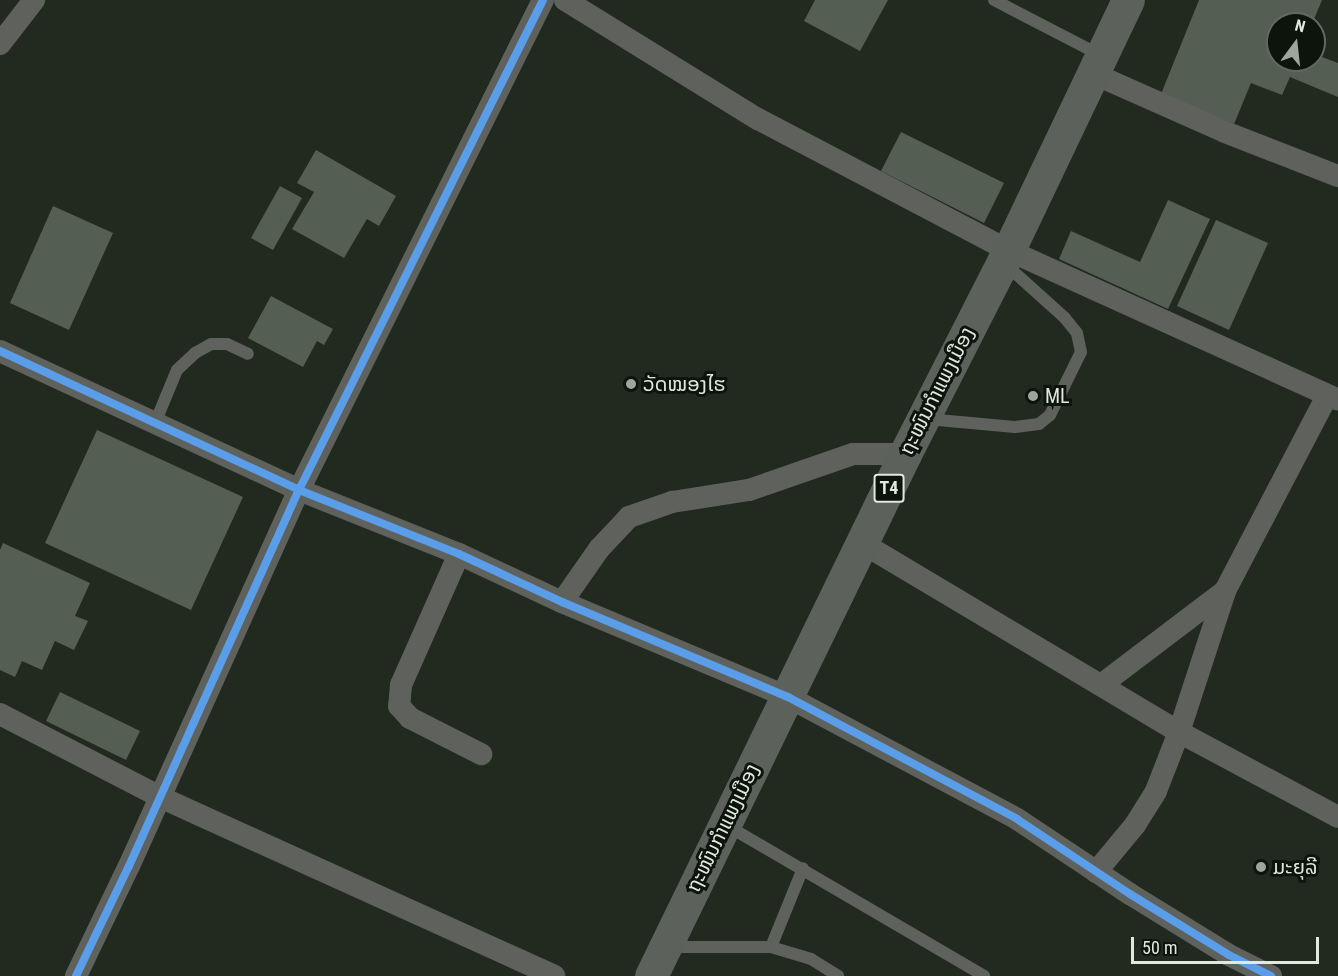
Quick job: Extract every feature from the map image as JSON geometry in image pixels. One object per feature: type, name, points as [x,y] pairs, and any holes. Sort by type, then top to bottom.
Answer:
[{"type":"main road","name":"ຖະໜົນກຳແພງເມືອງ","points":[[651,976],[905,454],[1006,256],[1128,0]]},
{"type":"street","points":[[0,44],[34,0]]},
{"type":"street","points":[[76,976],[299,490],[543,0]]},
{"type":"street","points":[[566,0],[758,119],[1006,256],[1332,398],[1225,591],[1179,732],[1156,791],[1135,825],[1096,872]]},
{"type":"street","points":[[1096,64],[1225,132],[1338,176]]},
{"type":"street","points":[[0,351],[299,490],[459,554],[562,602],[788,697],[1017,819],[1096,872],[1229,955],[1271,976]]},
{"type":"street","points":[[562,602],[599,549],[629,517],[672,502],[749,490],[853,454],[905,454]]},
{"type":"street","points":[[862,543],[1179,732],[1338,817]]},
{"type":"street","points":[[459,554],[401,684],[399,706],[410,718],[481,754]]},
{"type":"street","points":[[1101,685],[1225,591]]},
{"type":"street","points":[[0,714],[160,797],[554,976]]},
{"type":"lane","points":[[994,0],[1096,64]]},
{"type":"lane","points":[[924,419],[1027,427],[1039,423],[1050,415],[1081,352],[1081,345],[1077,333],[1065,318],[1006,256]]},
{"type":"lane","points":[[155,423],[177,370],[195,353],[212,344],[227,344],[248,354]]},
{"type":"lane","points":[[725,824],[984,976]]},
{"type":"lane","points":[[771,947],[803,868]]},
{"type":"lane","points":[[665,947],[771,947],[812,958],[838,976]]},
{"type":"building","points":[[815,0],[888,0],[860,51],[804,21]]},
{"type":"building","points":[[1199,0],[1322,0],[1317,12],[1266,12],[1266,72],[1326,72],[1326,58],[1338,63],[1338,97],[1290,77],[1282,95],[1251,83],[1234,124],[1161,94]]},
{"type":"building","points":[[901,132],[1004,183],[984,223],[881,171]]},
{"type":"building","points":[[316,150],[396,196],[379,226],[367,219],[344,258],[292,229],[314,192],[297,183]]},
{"type":"building","points":[[280,186],[302,198],[273,250],[251,238]]},
{"type":"building","points":[[1168,200],[1210,219],[1168,309],[1059,259],[1071,231],[1140,262]]},
{"type":"building","points":[[53,206],[113,233],[69,330],[10,303]]},
{"type":"building","points":[[1216,220],[1268,243],[1229,330],[1177,306]]},
{"type":"building","points":[[271,296],[333,329],[324,345],[317,341],[303,367],[248,338]]},
{"type":"building","points":[[97,430],[243,497],[191,610],[45,543]]},
{"type":"building","points":[[3,543],[90,583],[75,616],[88,621],[74,650],[55,641],[42,670],[22,661],[15,677],[0,670],[0,550]]},
{"type":"building","points":[[60,692],[140,731],[126,760],[46,721]]},
{"type":"cycle path","points":[[76,976],[129,866],[299,490],[543,0]]},
{"type":"cycle path","points":[[0,351],[299,490],[459,554],[562,602],[788,697],[1017,819],[1130,894],[1229,955],[1271,976]]},
{"type":"place","name":"ວັດໝອງໄຮ","points":[[631,384]]},
{"type":"place","name":"ML","points":[[1033,396]]},
{"type":"place","name":"ມະຍຸລີ","points":[[1261,867]]}]
